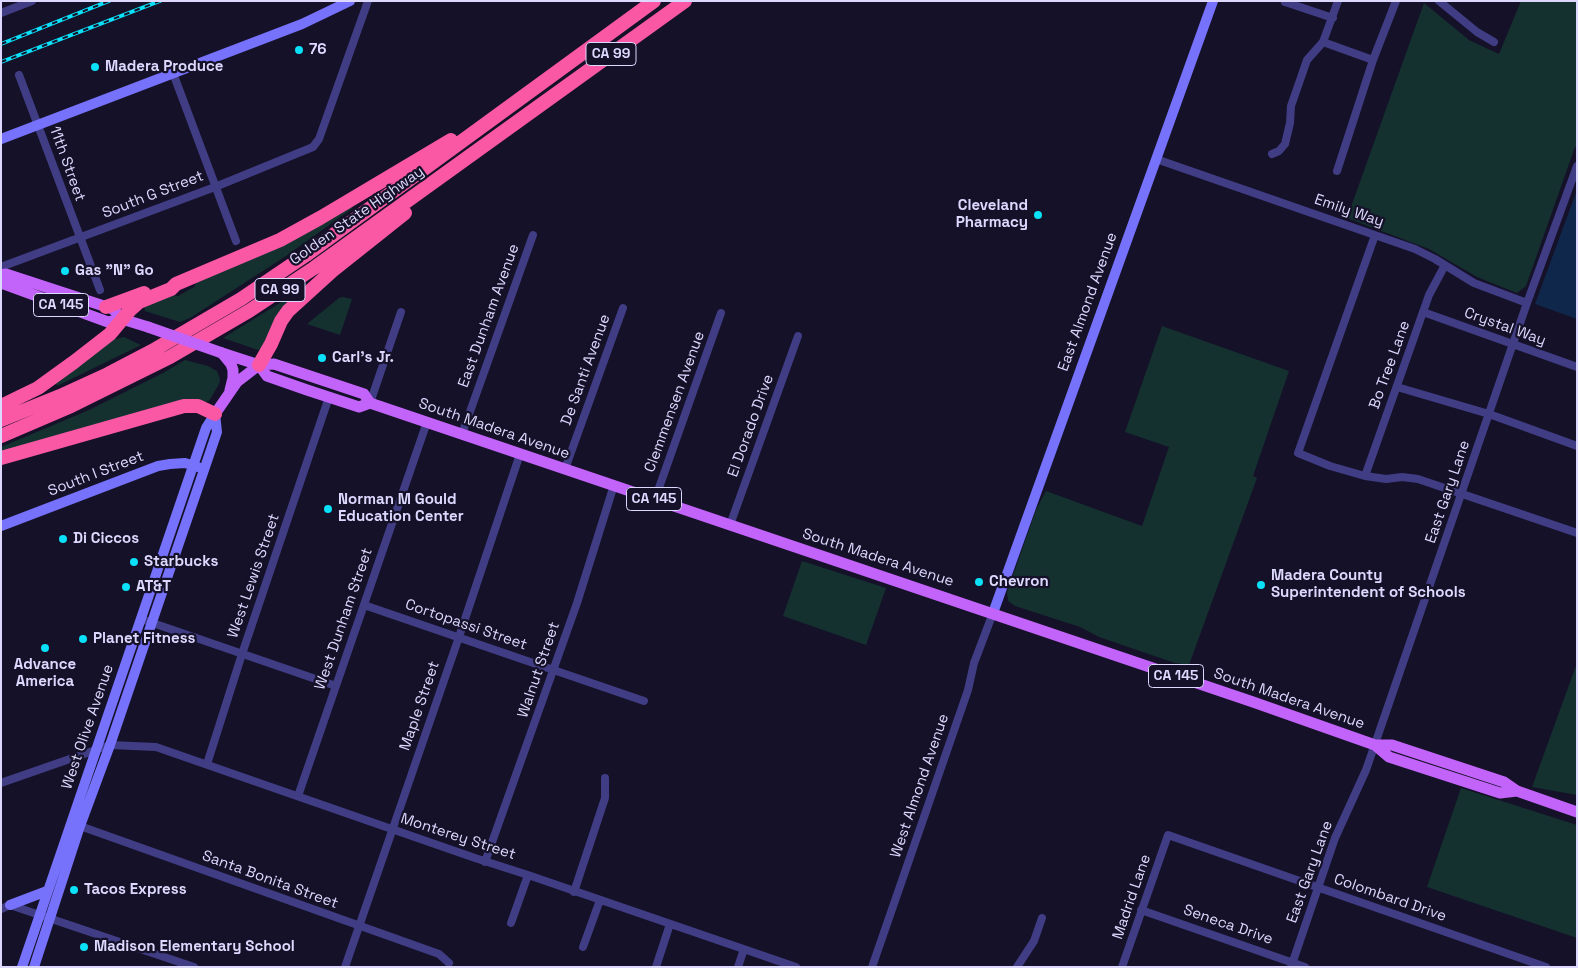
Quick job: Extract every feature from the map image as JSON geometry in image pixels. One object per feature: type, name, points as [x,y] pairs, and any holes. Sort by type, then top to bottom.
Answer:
[{"type":"highway","name":"Golden State Highway","points":[[1,420],[108,374],[160,347],[241,299],[306,255],[654,1]]},
{"type":"highway","name":"Golden State Highway","points":[[1,436],[71,406],[170,357],[249,310],[314,268],[684,1]]},
{"type":"highway","points":[[1,406],[38,388],[52,378],[110,334],[139,302],[288,236],[529,93]]},
{"type":"highway","points":[[259,365],[281,321],[305,294],[537,108]]},
{"type":"highway","points":[[106,307],[169,284],[176,284]]},
{"type":"highway","points":[[1,458],[184,406],[198,406],[215,414]]},
{"type":"main road","points":[[1,139],[302,24],[350,1]]},
{"type":"main road","name":"East Almond Avenue","points":[[993,613],[1213,1]]},
{"type":"main road","name":"South Madera Avenue","points":[[1,275],[6,274],[113,309],[122,319]]},
{"type":"main road","name":"South Madera Avenue","points":[[1,282],[108,322],[122,319],[259,365],[274,364],[364,394],[370,403],[993,613],[1375,745],[1392,745],[1504,782],[1517,791],[1577,812]]},
{"type":"main road","points":[[222,353],[231,364],[233,370],[229,391]]},
{"type":"main road","name":"South Madera Avenue","points":[[259,365],[267,376],[359,407],[370,403]]},
{"type":"main road","name":"West Olive Avenue","points":[[34,967],[47,891],[206,428],[229,391],[247,373],[259,365]]},
{"type":"main road","name":"West Olive Avenue","points":[[22,967],[80,826],[110,745],[217,432],[215,414]]},
{"type":"main road","name":"South I Street","points":[[1,526],[158,466],[170,464],[193,465],[204,469]]},
{"type":"main road","points":[[6,907],[47,891]]},
{"type":"street","points":[[1,13],[32,1]]},
{"type":"street","name":"South G Street","points":[[1,267],[157,207],[215,187],[313,147],[319,140],[368,1]]},
{"type":"street","points":[[1272,154],[1280,151],[1285,144],[1290,122],[1291,106],[1307,60],[1323,42],[1338,1]]},
{"type":"street","points":[[1336,171],[1373,60],[1396,1]]},
{"type":"street","points":[[1439,1],[1477,32],[1494,42]]},
{"type":"street","points":[[1285,2],[1333,18]]},
{"type":"street","points":[[1323,42],[1373,60]]},
{"type":"street","points":[[173,74],[236,241]]},
{"type":"street","name":"11th Street","points":[[19,75],[100,290]]},
{"type":"street","name":"Emily Way","points":[[1156,159],[1425,253],[1474,283],[1526,303]]},
{"type":"street","name":"East Gary Lane","points":[[1292,964],[1335,838],[1360,786],[1375,745],[1526,303],[1577,166]]},
{"type":"street","name":"East Dunham Avenue","points":[[462,434],[533,235]]},
{"type":"street","points":[[1375,235],[1298,453],[1330,466],[1365,476],[1386,479],[1402,477],[1418,479],[1462,492],[1577,533]]},
{"type":"street","name":"Bo Tree Lane","points":[[1365,476],[1423,312],[1445,265]]},
{"type":"street","name":"De Santi Avenue","points":[[565,469],[623,308]]},
{"type":"street","points":[[370,403],[401,312]]},
{"type":"street","name":"Crystal Way","points":[[1423,312],[1577,367]]},
{"type":"street","name":"Clemmensen Avenue","points":[[654,499],[721,313]]},
{"type":"street","name":"El Dorado Drive","points":[[730,525],[798,336]]},
{"type":"street","points":[[1397,387],[1489,414],[1577,446]]},
{"type":"street","name":"West Lewis Street","points":[[206,764],[329,397]]},
{"type":"street","name":"West Dunham Street","points":[[298,796],[427,422]]},
{"type":"street","name":"Maple Street","points":[[345,967],[520,454]]},
{"type":"street","name":"Walnut Street","points":[[485,862],[554,669],[614,485]]},
{"type":"street","name":"Cortopassi Street","points":[[364,605],[644,700]]},
{"type":"street","name":"West Almond Avenue","points":[[872,967],[965,698],[974,663],[993,613]]},
{"type":"street","points":[[141,619],[336,686]]},
{"type":"street","points":[[1,783],[110,745]]},
{"type":"street","name":"Monterey Street","points":[[110,745],[156,747],[391,830],[796,967]]},
{"type":"street","points":[[574,892],[605,798],[605,778]]},
{"type":"street","name":"Santa Bonita Street","points":[[80,826],[439,954],[449,963]]},
{"type":"street","name":"Colombard Drive","points":[[1168,835],[1546,967]]},
{"type":"street","name":"Madrid Lane","points":[[1122,967],[1168,835]]},
{"type":"street","points":[[511,923],[528,875]]},
{"type":"street","points":[[583,947],[600,900]]},
{"type":"street","points":[[6,907],[44,916],[194,967]]},
{"type":"street","name":"Seneca Drive","points":[[1141,910],[1292,964],[1306,967]]},
{"type":"street","points":[[1017,967],[1034,941],[1042,918]]},
{"type":"street","points":[[656,967],[670,924]]},
{"type":"street","points":[[738,967],[744,949]]},
{"type":"green space","points":[[1521,1],[1577,1],[1577,147],[1575,147],[1526,286],[1517,293],[1477,277],[1429,249],[1347,218],[1424,3],[1469,40],[1499,54]]},
{"type":"green space","points":[[350,205],[353,208],[286,256],[190,318],[180,322],[145,311],[144,306],[171,295],[178,296],[194,287],[198,280]]},
{"type":"green space","points":[[293,295],[296,299],[264,348],[258,350],[223,338]]},
{"type":"green space","points":[[339,298],[352,299],[340,335],[307,324]]},
{"type":"green space","points":[[1162,326],[1289,371],[1253,476],[1257,478],[1189,665],[1175,663],[1099,637],[1080,627],[1015,606],[1008,601],[1007,592],[1036,510],[1046,491],[1142,526],[1169,447],[1125,432]]},
{"type":"green space","points":[[124,337],[141,345],[57,386],[55,381],[112,340]]},
{"type":"green space","points":[[185,360],[208,366],[217,371],[220,379],[219,384],[209,401],[1,455],[1,447],[89,410]]},
{"type":"green space","points":[[802,561],[886,588],[866,645],[783,616]]},
{"type":"green space","points":[[1577,663],[1577,795],[1532,787]]},
{"type":"green space","points":[[1461,788],[1577,825],[1577,938],[1427,887]]},
{"type":"water","points":[[1577,190],[1577,319],[1535,304]]},
{"type":"railway","points":[[1,44],[109,1]]},
{"type":"railway","points":[[1,62],[160,1]]},
{"type":"place","name":"76","points":[[299,50]]},
{"type":"place","name":"Madera Produce","points":[[95,67]]},
{"type":"place","name":"Cleveland Pharmacy","points":[[1038,215]]},
{"type":"place","name":"Gas \"N\" Go","points":[[65,271]]},
{"type":"place","name":"Carl's Jr.","points":[[322,358]]},
{"type":"place","name":"Norman M Gould Education Center","points":[[328,509]]},
{"type":"place","name":"Di Ciccos","points":[[63,539]]},
{"type":"place","name":"Starbucks","points":[[134,562]]},
{"type":"place","name":"Chevron","points":[[979,582]]},
{"type":"place","name":"Madera County Superintendent of Schools","points":[[1261,585]]},
{"type":"place","name":"AT&T","points":[[126,587]]},
{"type":"place","name":"Planet Fitness","points":[[83,639]]},
{"type":"place","name":"Advance America","points":[[45,648]]},
{"type":"place","name":"Tacos Express","points":[[74,890]]},
{"type":"place","name":"Madison Elementary School","points":[[84,947]]}]
